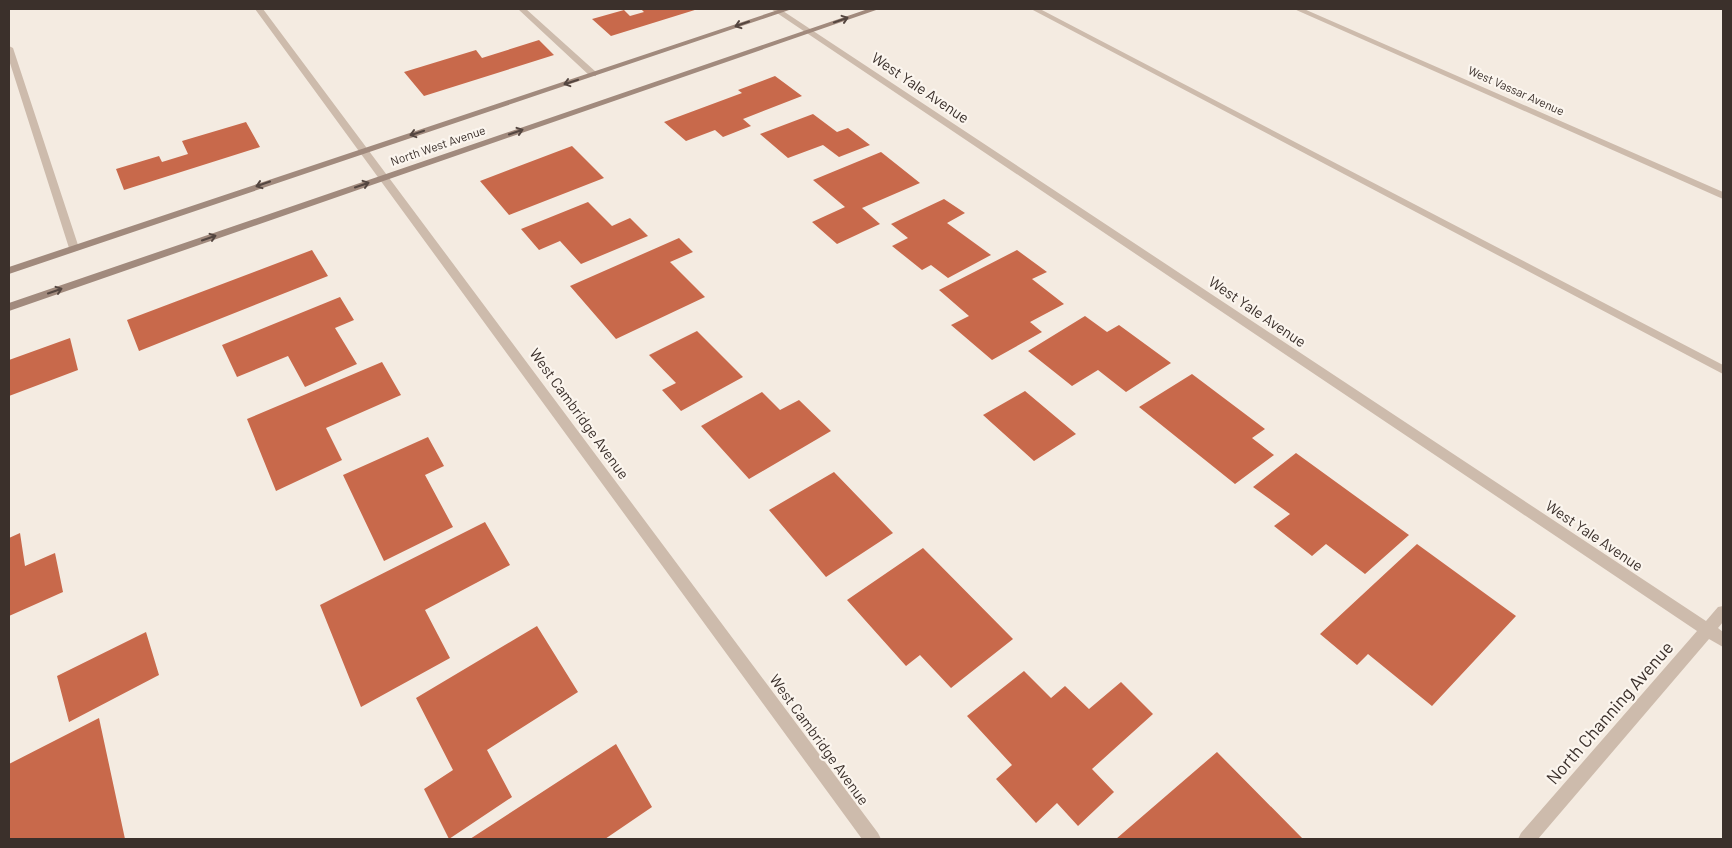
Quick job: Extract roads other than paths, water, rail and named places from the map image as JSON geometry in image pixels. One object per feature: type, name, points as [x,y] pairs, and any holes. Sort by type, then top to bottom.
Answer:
[{"type":"main road","name":"North West Avenue","points":[[9,307],[875,9]]},
{"type":"main road","name":"North West Avenue","points":[[9,271],[781,10]]},
{"type":"street","name":"West Cambridge Avenue","points":[[260,9],[872,839]]},
{"type":"street","points":[[522,9],[593,74]]},
{"type":"street","points":[[1034,9],[1723,370]]},
{"type":"street","name":"West Vassar Avenue","points":[[1298,9],[1723,196]]},
{"type":"street","name":"West Yale Avenue","points":[[781,10],[807,32],[1723,640]]},
{"type":"street","points":[[9,48],[74,248]]},
{"type":"street","name":"North Channing Avenue","points":[[1527,839],[1723,612]]}]
